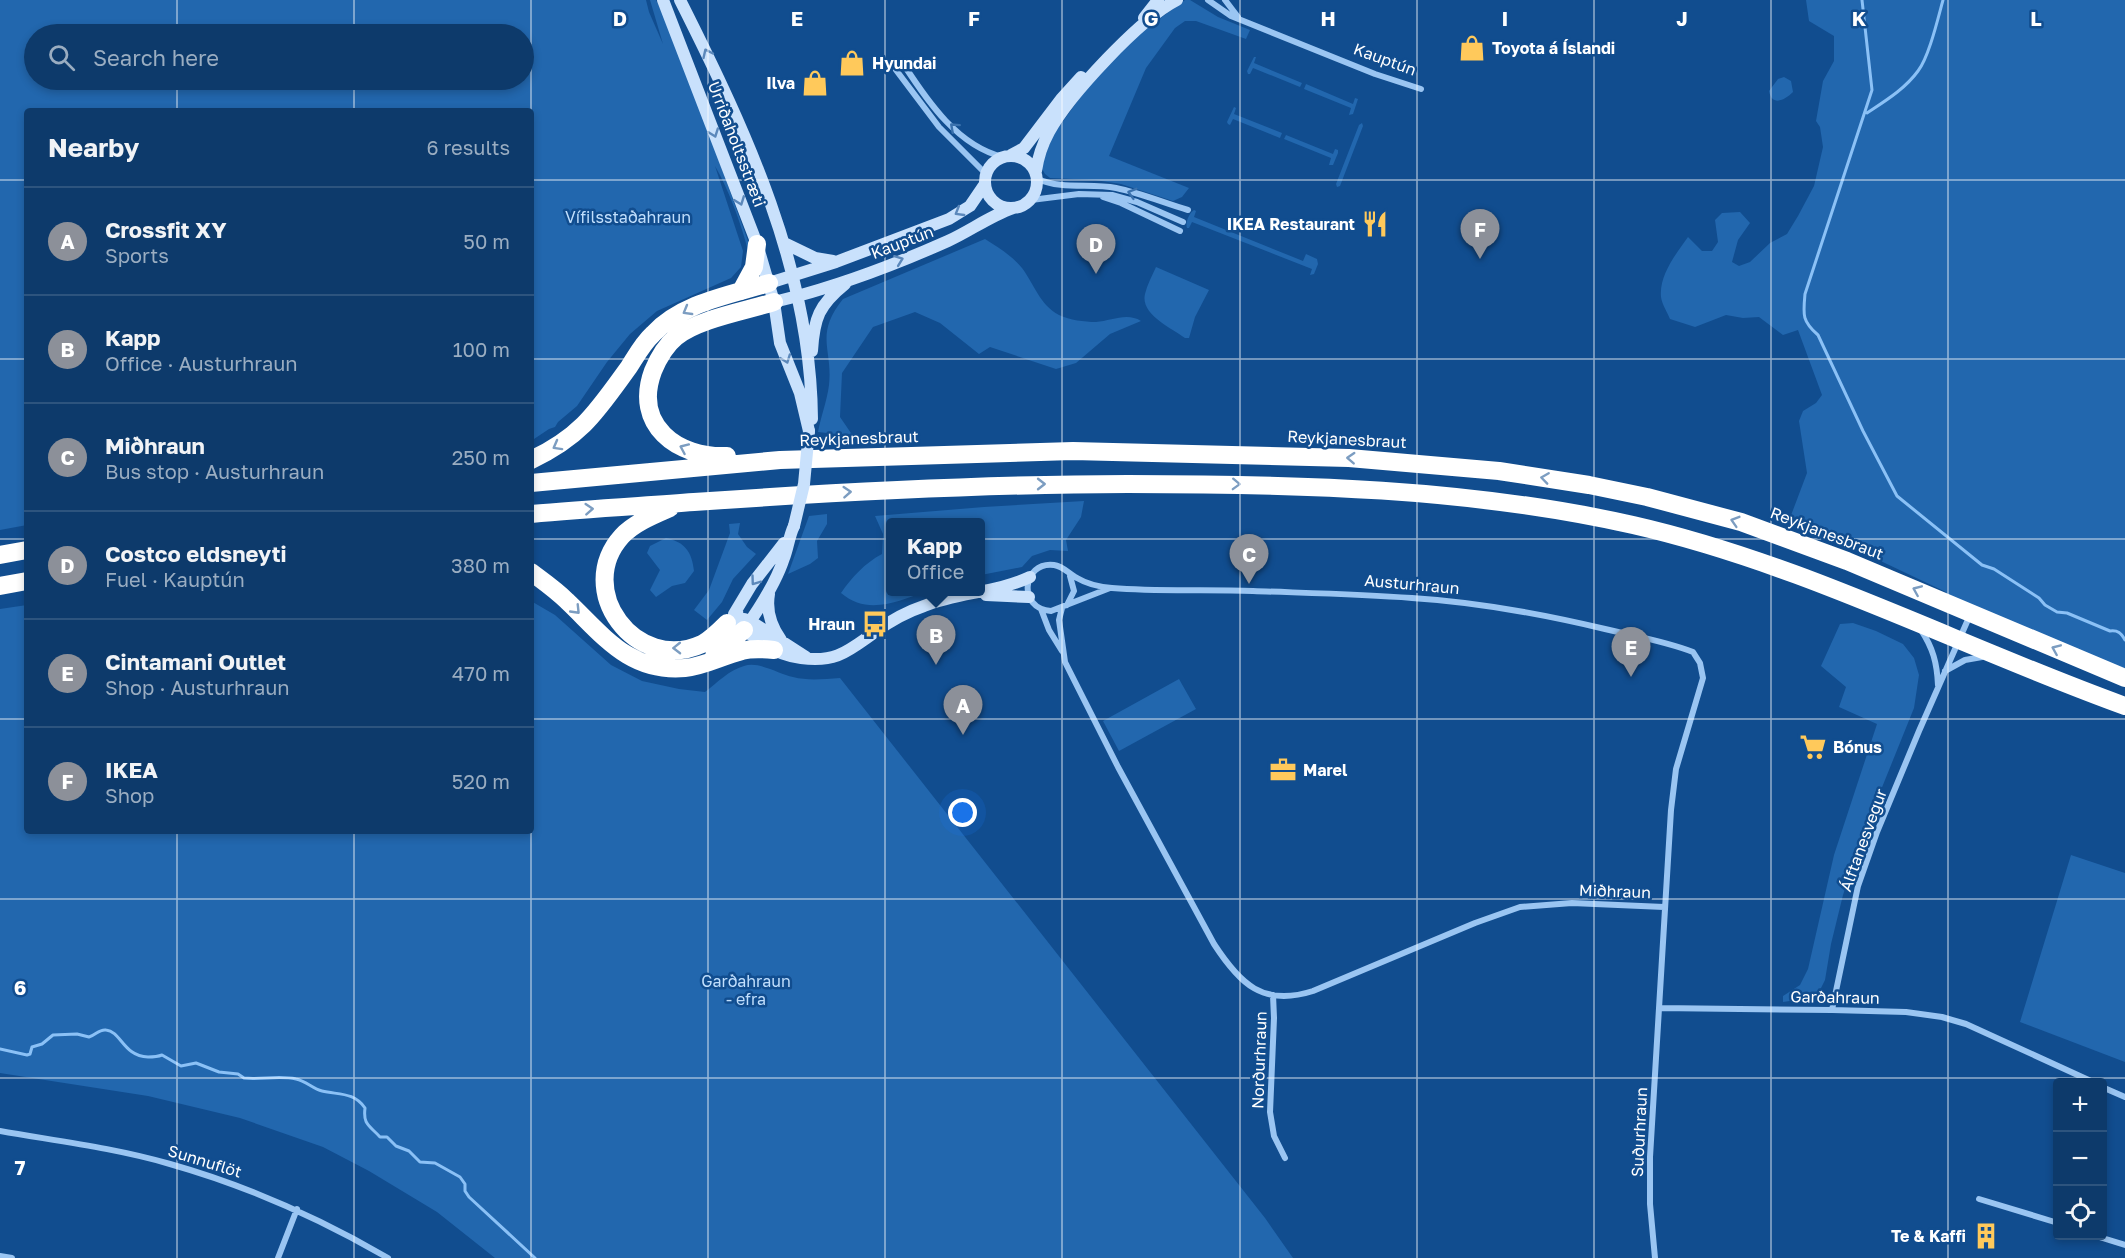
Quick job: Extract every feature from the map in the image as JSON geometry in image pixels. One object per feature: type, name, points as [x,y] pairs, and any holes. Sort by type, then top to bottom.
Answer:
[{"type":"highway","points":[[741,291],[754,267],[757,244]]},
{"type":"highway","points":[[534,458],[567,440],[596,413],[653,333],[697,305],[769,283]]},
{"type":"highway","points":[[774,302],[697,325],[671,342],[657,361],[647,393],[657,427],[668,440],[679,448],[704,455],[852,451],[887,456]]},
{"type":"highway","name":"Reykjanesbraut","points":[[534,483],[780,460],[1073,451],[1259,454],[1379,460],[1499,471],[1569,481],[1647,497],[1741,522],[1805,544],[2125,678]]},
{"type":"highway","points":[[534,514],[927,487],[1019,484],[1313,486],[1446,496],[1556,510],[1633,525],[1764,562],[2125,706]]},
{"type":"highway","points":[[681,503],[635,525],[623,534],[616,544],[605,573],[608,604],[615,618],[627,632],[659,648],[683,649],[694,646],[739,620]]},
{"type":"highway","points":[[0,555],[24,551]]},
{"type":"highway","points":[[534,574],[566,599],[591,626],[633,660],[666,669],[689,668],[715,662],[742,651],[778,646]]},
{"type":"highway","points":[[0,586],[24,582]]},
{"type":"highway","points":[[703,664],[720,652],[739,620]]},
{"type":"street","name":"Urriðaholtsstræti","points":[[663,0],[757,244],[774,302]]},
{"type":"street","name":"Urriðaholtsstræti","points":[[680,0],[741,127],[784,243],[793,276]]},
{"type":"street","name":"Kauptún","points":[[769,283],[836,262],[924,230],[955,216],[970,206],[996,160],[1024,148],[1062,98],[1087,70],[1149,13],[1158,0]]},
{"type":"street","points":[[1031,200],[1037,187],[1040,153],[1050,130],[1077,93],[1118,49],[1177,0]]},
{"type":"street","name":"Kauptún","points":[[1208,0],[1223,12],[1375,74],[1421,89]]},
{"type":"street","name":"Kauptún","points":[[1225,0],[1239,17]]},
{"type":"street","points":[[904,65],[927,100],[956,129],[981,148],[1026,160],[1037,175],[1054,184],[1116,188],[1188,210]]},
{"type":"street","points":[[896,70],[939,127],[986,179],[987,192],[997,204],[1013,208]]},
{"type":"street","name":"Kauptún","points":[[774,302],[852,279],[946,242],[979,226],[1000,212],[1031,200],[1079,194],[1112,195],[1137,202],[1183,222]]},
{"type":"street","name":"Kauptún","points":[[1099,196],[1121,203],[1180,231]]},
{"type":"street","points":[[784,243],[815,258],[836,262]]},
{"type":"street","points":[[793,276],[811,374]]},
{"type":"street","points":[[778,646],[769,615],[768,598],[784,560],[804,484],[812,419],[811,374],[814,332],[821,308],[834,293],[852,279]]},
{"type":"street","points":[[774,302],[780,343],[800,393],[809,431]]},
{"type":"street","points":[[739,620],[752,584],[776,556],[792,530]]},
{"type":"street","name":"Austurhraun","points":[[985,592],[1030,577],[1045,565],[1058,566],[1090,583],[1110,588],[1412,598],[1541,615],[1693,652],[1700,663]]},
{"type":"street","points":[[1064,607],[1074,591],[1069,573]]},
{"type":"street","points":[[1030,577],[1029,597],[1041,609]]},
{"type":"street","points":[[739,620],[772,585]]},
{"type":"street","name":"Austurhraun","points":[[1041,609],[1052,611],[1110,588]]},
{"type":"street","name":"Austurhraun","points":[[985,595],[1029,597]]},
{"type":"street","name":"Austurhraun","points":[[739,620],[778,646],[787,656],[826,659],[844,654],[888,623],[923,606],[958,596]]},
{"type":"street","name":"Miðhraun","points":[[1064,607],[1059,620],[1065,662],[1118,767],[1214,944],[1231,970],[1240,979],[1263,993],[1301,995],[1475,923],[1520,908],[1572,903],[1664,907]]},
{"type":"street","name":"Miðhraun","points":[[1041,609],[1049,630],[1063,651]]},
{"type":"street","name":"Álftanesvegur","points":[[1832,1010],[1858,886],[1877,832],[1938,685],[1971,613]]},
{"type":"street","name":"Álftanesvegur","points":[[1917,624],[1933,650],[1937,662],[1938,685]]},
{"type":"street","points":[[1944,672],[1975,657],[1998,657]]},
{"type":"street","name":"Miðhraun","points":[[1659,1008],[1673,783],[1703,678],[1700,663]]},
{"type":"street","name":"Norðurhraun","points":[[1274,995],[1270,1112],[1274,1136],[1285,1158]]},
{"type":"street","name":"Garðahraun","points":[[1659,1008],[1906,1012],[1942,1017],[1966,1024],[2082,1078]]},
{"type":"street","name":"Suðurhraun","points":[[1654,1258],[1650,1204],[1650,1157],[1659,1008]]},
{"type":"street","points":[[2107,1089],[2125,1097]]},
{"type":"street","name":"Sunnuflöt","points":[[0,1131],[101,1148],[169,1163],[250,1189],[297,1209],[388,1258]]},
{"type":"street","points":[[1979,1199],[2053,1222]]},
{"type":"street","points":[[278,1258],[297,1209]]},
{"type":"street","points":[[2107,1239],[2125,1245]]},
{"type":"street","points":[[0,1256],[12,1258]]},
{"type":"green space","name":"Vífilsstaðahraun","points":[[0,0],[646,0],[663,44],[650,0],[656,0],[673,34],[752,252],[749,254],[735,208],[715,166],[743,251],[741,267],[731,278],[657,311],[630,334],[607,362],[577,406],[555,427],[534,439],[534,108],[24,108],[24,526],[0,530]]},
{"type":"green space","points":[[1185,0],[1190,0],[1218,17],[1250,30],[1246,39],[1196,21],[1185,21],[1175,28],[1146,68],[1109,156],[1189,188],[1182,197],[1173,201],[1121,184],[1050,178],[1041,167],[1053,135],[1090,84],[1131,40]]},
{"type":"green space","points":[[1806,0],[2125,0],[2125,674],[1944,597],[1946,592],[1790,518],[1807,473],[1799,421],[1803,411],[1816,403],[1822,395],[1798,330],[1783,335],[1759,317],[1743,318],[1726,315],[1695,327],[1670,319],[1661,297],[1661,289],[1669,265],[1688,237],[1702,251],[1712,251],[1718,242],[1715,220],[1722,213],[1740,212],[1750,223],[1738,240],[1732,262],[1739,266],[1750,262],[1770,243],[1787,234],[1814,186],[1823,147],[1820,127],[1816,121],[1823,81],[1834,61],[1834,36],[1809,21]]},
{"type":"green space","points":[[1256,57],[1254,63],[1302,83],[1300,87],[1253,68],[1248,74],[1247,71]]},
{"type":"green space","points":[[1784,77],[1791,81],[1793,92],[1783,99],[1773,99],[1769,91],[1778,79]]},
{"type":"green space","points":[[1306,84],[1353,104],[1355,98],[1358,99],[1353,114],[1349,115],[1351,108],[1304,89]]},
{"type":"green space","points":[[1234,107],[1236,108],[1234,114],[1282,133],[1280,138],[1233,119],[1230,125],[1228,124]]},
{"type":"green space","points":[[1362,123],[1363,126],[1340,186],[1337,187],[1336,184],[1359,125]]},
{"type":"green space","points":[[1286,135],[1333,154],[1335,149],[1338,150],[1333,165],[1329,165],[1331,158],[1284,139]]},
{"type":"green space","points":[[1194,210],[1196,211],[1194,217],[1303,261],[1306,254],[1317,259],[1318,264],[1314,274],[1310,275],[1312,269],[1192,222],[1187,228],[1188,218]]},
{"type":"green space","points":[[985,239],[1018,264],[1042,300],[1059,315],[1087,322],[1125,317],[1141,321],[1110,334],[1076,363],[1056,369],[990,347],[979,354],[940,323],[915,312],[873,327],[842,373],[840,417],[853,436],[818,432],[829,385],[827,333],[834,312],[843,299]]},
{"type":"green space","points":[[1156,267],[1209,290],[1195,317],[1189,338],[1185,338],[1158,320],[1147,308],[1145,294]]},
{"type":"green space","points":[[1084,501],[1081,517],[1066,540],[1068,551],[1050,550],[1032,556],[1022,567],[985,574],[985,518],[886,518],[886,596],[913,596],[883,605],[872,605],[851,600],[841,593],[859,571],[882,554],[883,534],[875,516]]},
{"type":"green space","points":[[827,514],[827,524],[817,541],[818,558],[788,574],[809,516]]},
{"type":"green space","points":[[740,523],[738,534],[747,547],[756,554],[733,579],[722,602],[707,620],[694,610],[709,590],[730,533],[729,524]]},
{"type":"green space","points":[[666,538],[683,545],[689,553],[694,571],[685,583],[672,586],[656,597],[650,590],[660,570],[647,553],[650,546]]},
{"type":"green space","name":"Garðahraun - efra","points":[[534,603],[555,615],[611,665],[642,681],[705,692],[733,670],[750,665],[762,666],[799,678],[840,678],[1265,1218],[1293,1258],[495,1258],[437,1212],[369,1171],[323,1147],[240,1118],[148,1096],[0,1073],[0,609],[24,605],[24,834],[534,834]]},
{"type":"green space","points":[[1853,623],[1903,644],[1914,658],[1919,675],[1914,708],[1862,837],[1843,895],[1825,980],[1819,992],[1810,998],[1783,1002],[1783,996],[1800,985],[1808,969],[1834,855],[1877,724],[1839,707],[1846,687],[1821,666],[1840,624]]},
{"type":"green space","points":[[1179,679],[1196,709],[1119,751],[1103,721]]},
{"type":"green space","points":[[2071,855],[2125,873],[2125,1062],[2020,1022]]},
{"type":"waterway","points":[[1862,0],[1872,90],[1805,294],[1806,321],[1818,335],[1863,431],[1897,496],[1982,565],[1994,569],[2039,598],[2045,605],[2057,612],[2067,613],[2117,632],[2125,640]]},
{"type":"waterway","points":[[1867,113],[1901,89],[1918,71],[1929,47],[1943,0]]},
{"type":"waterway","points":[[0,1049],[27,1055],[30,1054],[32,1047],[42,1044],[53,1035],[77,1034],[89,1037],[101,1030],[106,1030],[115,1034],[128,1048],[140,1056],[162,1055],[181,1066],[196,1063],[219,1072],[238,1074],[244,1078],[296,1079],[319,1090],[346,1095],[361,1103],[365,1108],[366,1121],[380,1137],[387,1137],[396,1146],[409,1151],[420,1162],[435,1163],[460,1177],[469,1197],[535,1258]]},
{"type":"place","name":"Toyota á Íslandi","points":[[1472,48]]},
{"type":"place","name":"Hyundai","points":[[852,63]]},
{"type":"place","name":"Ilva","points":[[815,83]]},
{"type":"place","name":"IKEA Restaurant","points":[[1375,224]]},
{"type":"place","name":"IKEA","points":[[1480,259]]},
{"type":"place","name":"Costco eldsneyti","points":[[1096,274]]},
{"type":"place","name":"Miðhraun","points":[[1249,584]]},
{"type":"place","name":"Hraun","points":[[875,624]]},
{"type":"place","name":"Kapp","points":[[936,665]]},
{"type":"place","name":"Cintamani Outlet","points":[[1631,677]]},
{"type":"place","name":"Crossfit XY","points":[[963,735]]},
{"type":"place","name":"Bónus","points":[[1813,747]]},
{"type":"place","name":"Marel","points":[[1283,770]]},
{"type":"place","name":"Te & Kaffi","points":[[1986,1236]]}]
